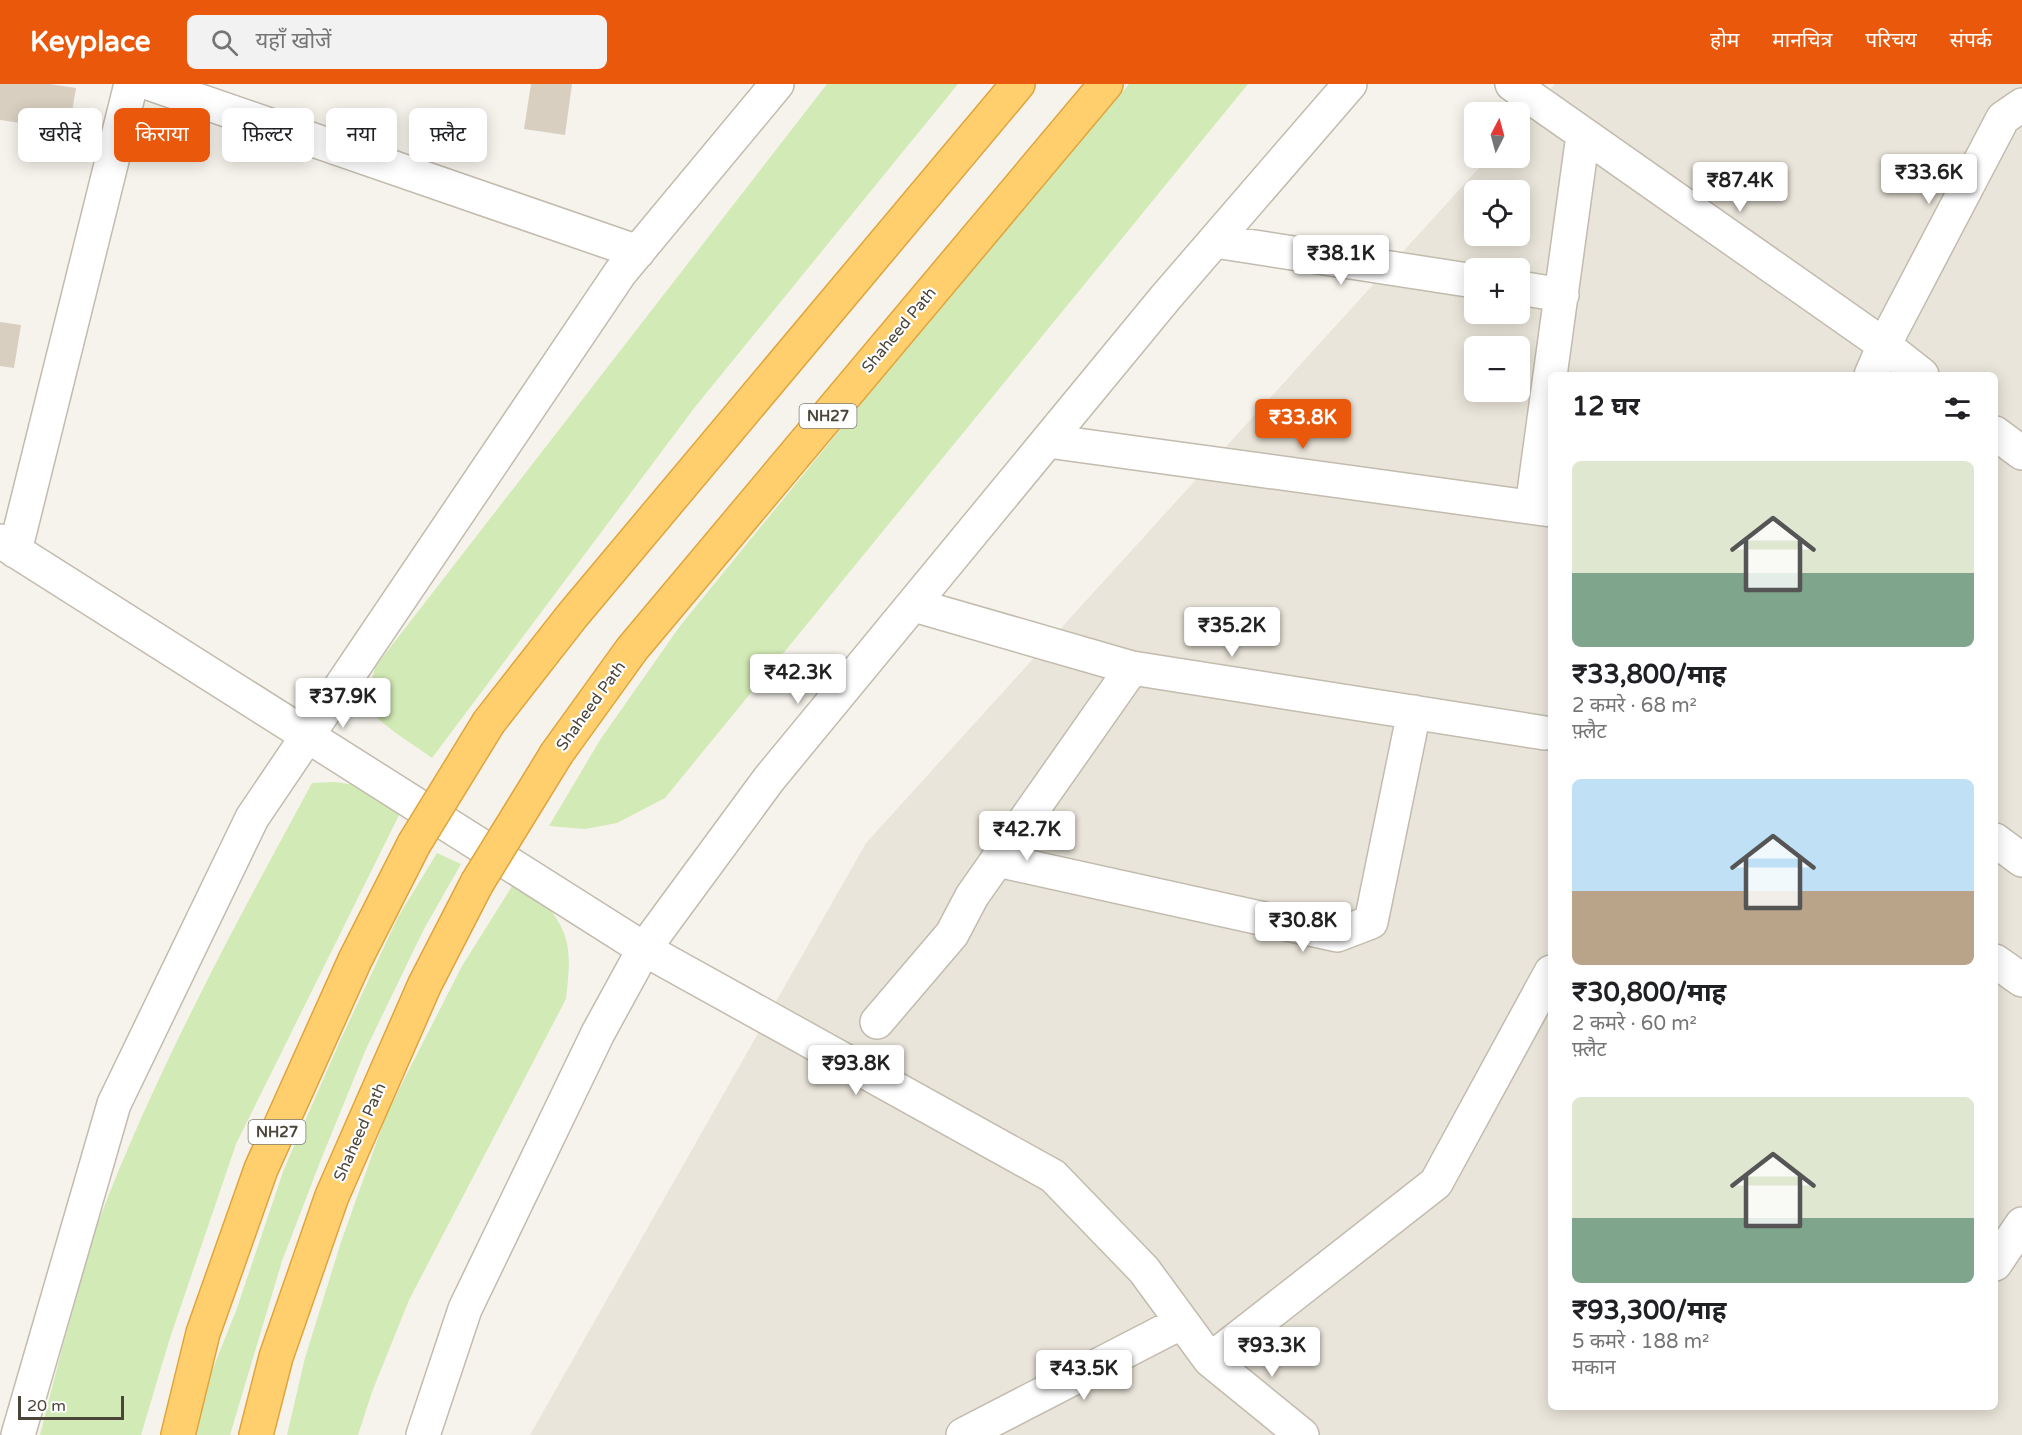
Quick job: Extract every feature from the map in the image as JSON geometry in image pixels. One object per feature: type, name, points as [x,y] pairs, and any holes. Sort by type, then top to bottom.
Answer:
[{"type":"highway","name":"NH27","points":[[178,1435],[203,1333],[261,1169],[355,960],[414,844],[489,722],[572,615],[1017,84]]},
{"type":"highway","name":"Shaheed Path","points":[[256,1435],[276,1357],[332,1196],[425,984],[477,883],[557,753],[632,649],[1106,84]]},
{"type":"street","points":[[131,84],[8,546],[644,949],[1053,1176],[1144,1270],[1210,1360],[1302,1435]]},
{"type":"street","points":[[151,84],[638,252]]},
{"type":"street","points":[[13,1429],[114,1104],[252,818],[620,273],[777,84]]},
{"type":"street","points":[[423,1435],[465,1309],[598,1033],[644,949],[770,780],[1048,441],[1350,84]]},
{"type":"street","points":[[1512,84],[1884,345],[1918,372]]},
{"type":"street","points":[[1872,372],[1884,345],[2003,118],[2022,105]]},
{"type":"street","points":[[1554,372],[1583,135]]},
{"type":"street","points":[[1215,241],[1464,279]]},
{"type":"street","points":[[1530,290],[1562,295]]},
{"type":"street","points":[[1048,441],[1541,508],[1548,437]]},
{"type":"street","points":[[914,605],[1132,668],[1545,733]]},
{"type":"street","points":[[877,1022],[952,934],[972,896],[1132,668]]},
{"type":"street","points":[[997,860],[1337,935],[1371,922],[1414,712]]},
{"type":"street","points":[[1998,842],[2022,860]]},
{"type":"street","points":[[1998,962],[2022,980]]},
{"type":"street","points":[[1210,1360],[1436,1183],[1548,978]]},
{"type":"street","points":[[1998,1260],[2022,1224]]},
{"type":"street","points":[[963,1435],[1182,1322]]},
{"type":"shaded area","points":[[1555,84],[2022,84],[2022,1435],[530,1435],[866,843],[1464,184],[1464,246],[1530,246],[1530,180],[1468,180],[1479,168],[1530,168],[1530,112]]},
{"type":"green space","points":[[827,84],[958,84],[695,407],[432,758],[375,715],[370,694],[375,667]]},
{"type":"green space","points":[[1129,84],[1248,84],[665,798],[617,823],[585,829],[549,826],[600,740],[680,626],[917,335]]},
{"type":"green space","points":[[335,782],[355,785],[405,803],[236,1144],[169,1341],[141,1435],[40,1435],[94,1235],[146,1108],[198,998],[312,783]]},
{"type":"green space","points":[[437,853],[461,864],[424,929],[366,1049],[320,1162],[282,1261],[230,1435],[194,1435],[201,1398],[236,1311],[284,1169],[398,917]]},
{"type":"green space","points":[[514,883],[543,902],[562,927],[569,961],[566,999],[409,1300],[372,1392],[358,1435],[287,1435],[305,1358],[341,1242],[387,1113],[462,966]]},
{"type":"building","points":[[0,84],[49,84],[76,88],[73,108],[18,108],[18,123],[0,120]]},
{"type":"building","points":[[531,84],[572,84],[565,135],[524,129]]},
{"type":"building","points":[[0,322],[21,325],[14,368],[0,366]]}]
